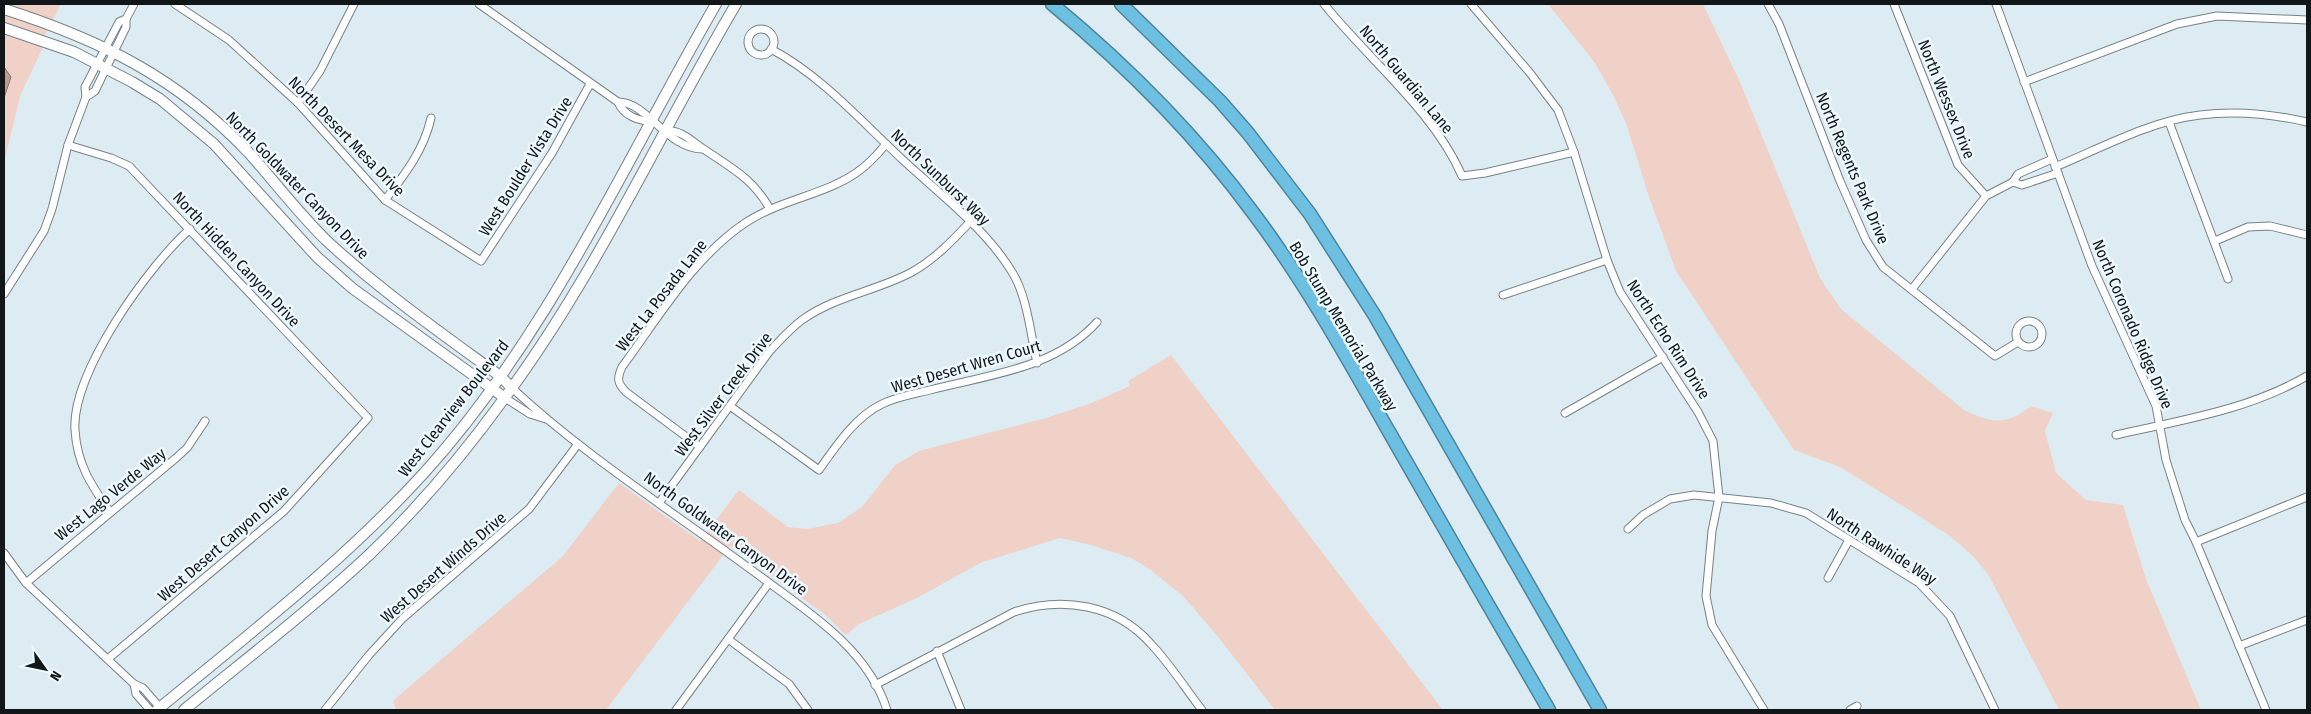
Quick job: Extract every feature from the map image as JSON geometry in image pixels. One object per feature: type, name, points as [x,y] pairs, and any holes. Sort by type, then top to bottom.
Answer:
[{"type":"highway","name":"Bob Stump Memorial Parkway","points":[[1052,4],[1117,60],[1177,121],[1218,168],[1265,229],[1332,332],[1549,710]]},
{"type":"highway","name":"Bob Stump Memorial Parkway","points":[[1121,4],[1220,102],[1254,140],[1310,214],[1375,316],[1600,710]]},
{"type":"street","points":[[4,294],[44,230],[52,209],[68,145],[86,97],[85,86],[106,57],[119,22],[126,19],[134,4]]},
{"type":"street","name":"North Desert Mesa Drive","points":[[175,4],[229,40],[298,103],[385,200],[481,261]]},
{"type":"street","points":[[298,103],[320,71],[354,4]]},
{"type":"street","points":[[479,4],[618,102],[622,110],[637,120],[652,122],[665,130],[676,130],[696,141],[702,149],[748,178],[758,189],[770,209]]},
{"type":"street","name":"West Clearview Boulevard","points":[[157,710],[280,610],[357,541],[424,472],[491,389],[554,295],[716,4]]},
{"type":"street","name":"West Clearview Boulevard","points":[[184,710],[278,634],[371,552],[445,474],[505,398],[581,282],[736,4]]},
{"type":"street","name":"North Guardian Lane","points":[[1324,4],[1386,72],[1434,130],[1454,157],[1462,176],[1484,173],[1574,152]]},
{"type":"street","name":"North Echo Rim Drive","points":[[1471,4],[1530,73],[1558,110],[1574,152],[1607,260],[1620,292],[1698,412],[1713,441],[1719,497],[1712,532],[1707,603],[1712,626],[1764,710]]},
{"type":"street","name":"North Regents Park Drive","points":[[1768,4],[1779,24],[1840,181],[1866,240],[1882,266],[1995,356],[2018,342]]},
{"type":"street","name":"North Wessex Drive","points":[[1894,4],[1958,165],[1986,196]]},
{"type":"street","name":"North Coronado Ridge Drive","points":[[1996,4],[2092,266],[2156,406],[2166,460],[2184,520],[2196,542],[2266,710]]},
{"type":"street","name":"North Goldwater Canyon Drive","points":[[4,9],[59,27],[106,57],[203,134],[236,167],[317,257],[352,288],[491,389],[530,414],[547,420]]},
{"type":"street","points":[[2024,82],[2177,24],[2217,16],[2307,20]]},
{"type":"street","name":"North Goldwater Canyon Drive","points":[[4,28],[51,43],[106,57],[163,80],[203,110],[249,153],[325,239],[364,275],[500,376],[535,406],[547,420],[578,444],[703,533],[828,627],[856,655],[875,685],[887,710]]},
{"type":"street","name":"North Sunburst Way","points":[[772,49],[793,61],[811,75],[970,222],[1002,257],[1014,274],[1037,363]]},
{"type":"street","name":"West Boulder Vista Drive","points":[[481,261],[552,152],[590,84]]},
{"type":"street","points":[[2012,182],[2022,185],[2169,122],[2200,115],[2245,112],[2307,122]]},
{"type":"street","points":[[385,200],[406,172],[427,137],[431,118]]},
{"type":"street","points":[[2169,122],[2228,279]]},
{"type":"street","name":"West La Posada Lane","points":[[700,447],[620,386],[618,379],[622,367],[708,254],[726,237],[770,209],[855,174],[870,163],[886,144]]},
{"type":"street","name":"North Hidden Canyon Drive","points":[[68,145],[111,158],[129,166],[368,418]]},
{"type":"street","points":[[1912,289],[1986,196],[2012,182],[2018,174],[2052,159]]},
{"type":"street","name":"West Silver Creek Drive","points":[[659,503],[769,352],[802,319],[842,299],[911,272],[947,246],[970,222]]},
{"type":"street","points":[[2215,241],[2248,227],[2270,226],[2307,236]]},
{"type":"street","points":[[110,512],[88,481],[79,458],[74,429],[78,397],[91,365],[122,314],[169,247],[190,229]]},
{"type":"street","points":[[1503,295],[1607,260]]},
{"type":"street","name":"West Desert Wren Court","points":[[730,406],[819,470],[843,438],[866,415],[882,404],[910,395],[1037,363],[1064,350],[1086,335],[1097,322]]},
{"type":"street","points":[[1565,413],[1663,357]]},
{"type":"street","points":[[2116,435],[2235,408],[2279,392],[2307,376]]},
{"type":"street","name":"West Desert Canyon Drive","points":[[109,658],[284,511],[368,418]]},
{"type":"street","name":"West Lago Verde Way","points":[[26,583],[187,448],[205,421]]},
{"type":"street","name":"West Desert Winds Drive","points":[[325,710],[369,655],[403,618],[529,509],[578,444]]},
{"type":"street","name":"North Rawhide Way","points":[[1628,529],[1643,515],[1670,499],[1694,495],[1771,503],[1806,513],[1919,583],[1935,598],[1950,616],[1995,710]]},
{"type":"street","points":[[2196,542],[2307,497]]},
{"type":"street","points":[[1828,578],[1849,540]]},
{"type":"street","points":[[4,553],[26,583],[109,658],[134,684],[143,688],[157,710]]},
{"type":"street","points":[[676,710],[769,583]]},
{"type":"street","points":[[875,685],[1022,609],[1046,604],[1082,605],[1115,617],[1144,638],[1202,710]]},
{"type":"street","points":[[2240,646],[2307,620]]},
{"type":"street","points":[[728,638],[789,684],[808,710]]},
{"type":"street","points":[[937,652],[961,710]]},
{"type":"street","points":[[1850,710],[1857,706]]},
{"type":"shaded area","points":[[4,4],[61,4],[40,45],[43,47],[20,96],[4,163]]},
{"type":"shaded area","points":[[1548,4],[1703,4],[1740,82],[1820,278],[1841,309],[1964,410],[1990,420],[2014,417],[2031,406],[2053,413],[2045,431],[2056,473],[2086,500],[2123,505],[2146,579],[2201,710],[2059,710],[1989,576],[1974,557],[1950,536],[1840,467],[1794,450],[1676,271],[1648,194],[1627,126],[1613,95],[1595,63]]},
{"type":"shaded area","points":[[4,67],[11,77],[4,98]]},
{"type":"shaded area","points":[[1171,355],[1443,710],[1275,710],[1219,638],[1184,597],[1148,568],[1131,558],[1091,545],[1060,538],[980,563],[917,598],[859,624],[846,635],[824,614],[730,546],[606,710],[396,710],[393,701],[563,556],[619,483],[700,541],[739,490],[788,527],[807,529],[838,523],[862,507],[895,465],[919,451],[1046,418],[1089,404],[1130,386],[1128,381]]}]
